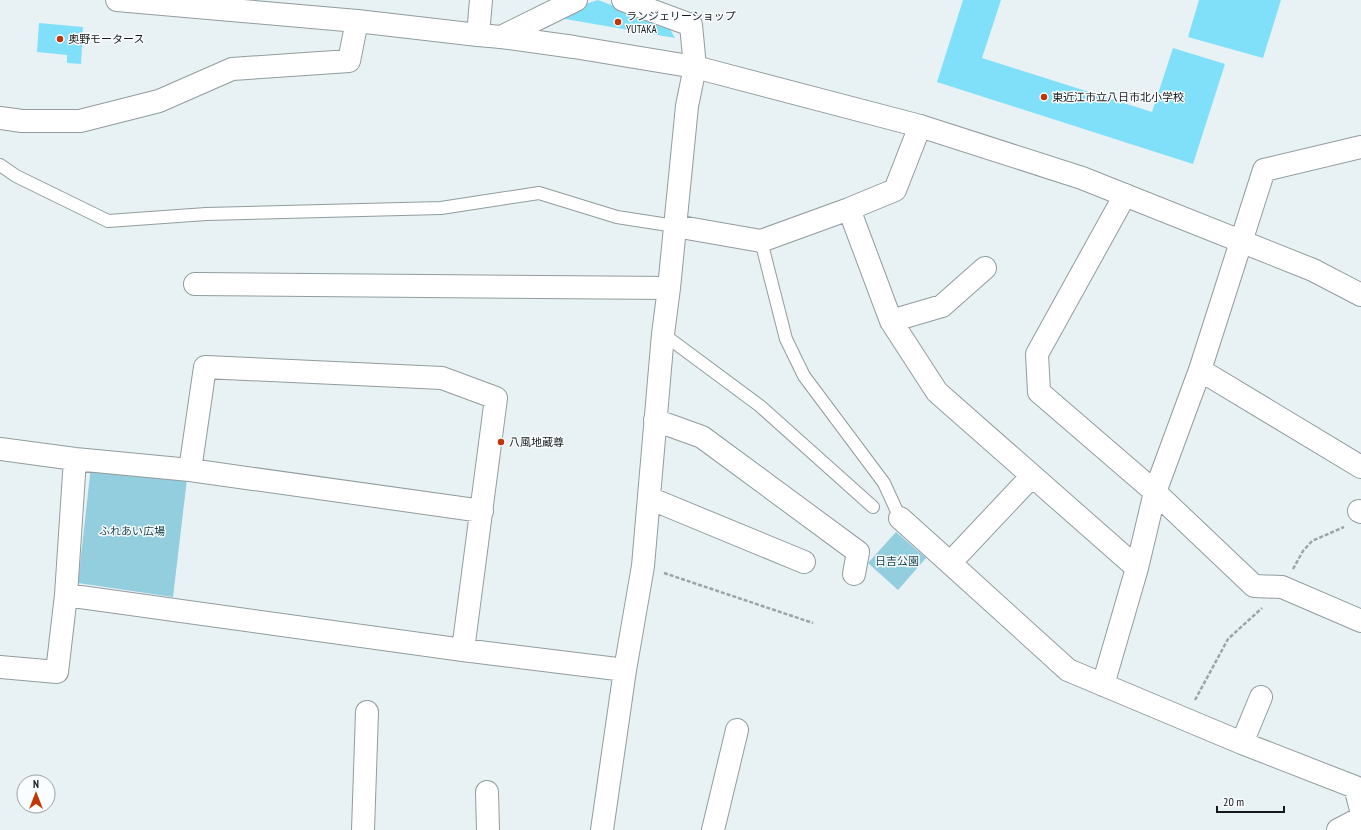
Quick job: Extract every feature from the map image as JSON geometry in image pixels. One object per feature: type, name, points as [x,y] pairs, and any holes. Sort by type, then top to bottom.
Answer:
[{"type":"street","points":[[117,0],[358,21],[501,37],[574,47],[695,67],[920,126],[1082,178],[1313,270],[1361,295]]},
{"type":"street","points":[[478,35],[481,0]]},
{"type":"street","points":[[501,37],[576,0]]},
{"type":"street","points":[[602,830],[625,670],[643,566],[663,334],[687,106],[695,67],[691,26],[623,0]]},
{"type":"street","points":[[0,118],[22,121],[80,121],[159,101],[232,69],[349,61],[358,21]]},
{"type":"street","points":[[675,226],[761,241],[849,209],[895,190],[920,126]]},
{"type":"street","points":[[1103,685],[1137,568],[1155,492],[1200,370],[1264,170],[1361,147]]},
{"type":"street","points":[[1125,195],[1037,354],[1039,392],[1155,492],[1254,586],[1282,587],[1361,621]]},
{"type":"street","points":[[849,209],[891,321],[937,392],[1137,568]]},
{"type":"street","points":[[891,321],[942,306],[985,268]]},
{"type":"street","points":[[195,284],[669,288]]},
{"type":"street","points":[[190,470],[205,367],[442,378],[496,398],[463,650]]},
{"type":"street","points":[[1200,370],[1361,467]]},
{"type":"street","points":[[655,420],[702,437],[858,552],[854,574]]},
{"type":"street","points":[[0,449],[75,459],[190,470],[482,511]]},
{"type":"street","points":[[0,667],[57,672],[66,595],[75,459]]},
{"type":"street","points":[[950,563],[1032,476]]},
{"type":"street","points":[[649,498],[804,562]]},
{"type":"street","points":[[900,518],[1068,670],[1242,743],[1355,788],[1361,810]]},
{"type":"street","points":[[66,595],[463,650],[625,670]]},
{"type":"street","points":[[1242,743],[1261,697]]},
{"type":"street","points":[[363,830],[367,712]]},
{"type":"street","points":[[714,830],[737,730]]},
{"type":"street","points":[[487,792],[488,830]]},
{"type":"street","points":[[1338,830],[1361,818]]},
{"type":"lane","points":[[0,165],[16,176],[108,221],[206,214],[441,208],[539,193],[617,216],[675,226]]},
{"type":"lane","points":[[761,241],[786,339],[804,376],[884,484],[900,518]]},
{"type":"lane","points":[[663,334],[760,406],[873,507]]},
{"type":"path","points":[[643,566],[813,623]]},
{"type":"green space","name":"ふれあい広場","points":[[91,466],[187,479],[173,597],[78,583]]},
{"type":"green space","name":"日吉公園","points":[[896,532],[926,558],[898,590],[868,563]]},
{"type":"building","name":"ランジェリーショップ YUTAKA","points":[[598,0],[669,27],[675,38],[548,16]]},
{"type":"building","name":"東近江市立八日市北小学校","points":[[963,0],[1001,0],[982,58],[1152,112],[1173,48],[1225,64],[1193,164],[937,82]]},
{"type":"building","points":[[1199,0],[1281,0],[1263,58],[1188,37]]},
{"type":"building","name":"奥野モータース","points":[[39,23],[83,27],[81,64],[67,63],[67,55],[37,52]]},
{"type":"place","name":"ランジェリーショップ YUTAKA","points":[[618,22]]},
{"type":"place","name":"奥野モータース","points":[[60,39]]},
{"type":"place","name":"東近江市立八日市北小学校","points":[[1044,97]]},
{"type":"place","name":"八風地蔵尊","points":[[501,442]]}]
